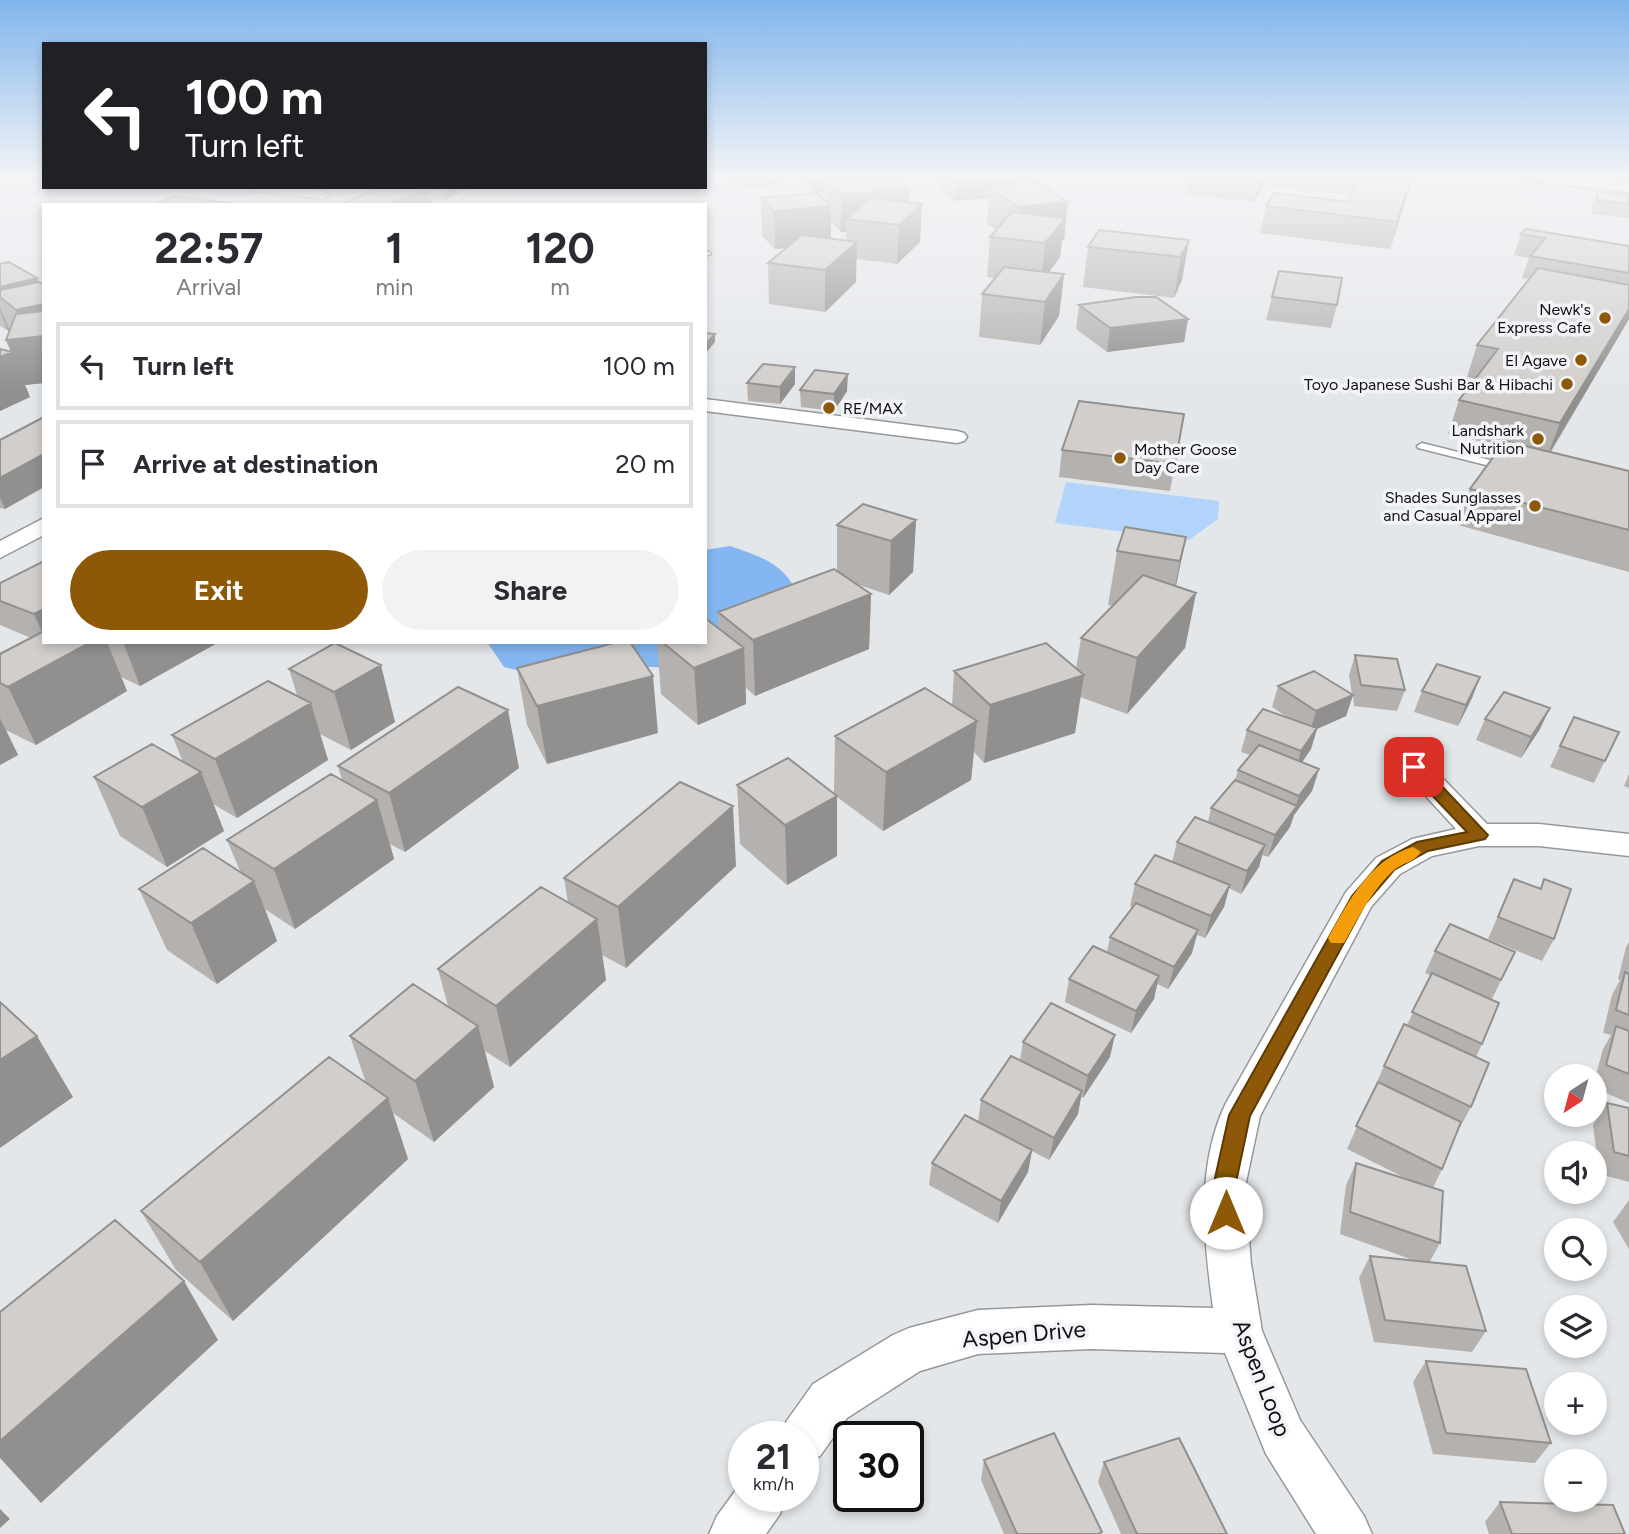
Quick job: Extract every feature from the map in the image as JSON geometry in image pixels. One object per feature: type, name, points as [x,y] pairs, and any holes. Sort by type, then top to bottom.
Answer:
[{"type":"street","points":[[707,405],[957,437]]},
{"type":"street","points":[[0,551],[42,526]]},
{"type":"street","points":[[1414,767],[1479,835]]},
{"type":"street","name":"Aspen Loop","points":[[1346,1534],[1283,1437],[1239,1331],[1229,1264],[1224,1187],[1240,1115],[1358,901],[1388,866],[1423,846],[1479,835],[1539,835],[1629,845]]},
{"type":"street","name":"Aspen Drive","points":[[816,1421],[830,1401],[909,1351],[978,1332],[1091,1327],[1239,1331]]},
{"type":"street","points":[[735,1534],[751,1512]]},
{"type":"lane","points":[[1422,446],[1521,471]]},
{"type":"shaded area","points":[[1066,482],[1219,501],[1218,519],[1189,540],[1055,523]]},
{"type":"shaded area","points":[[730,546],[761,557],[785,574],[797,593],[673,668],[629,666],[543,676],[504,667],[488,644],[707,644],[707,550]]},
{"type":"building","points":[[787,248],[851,248],[825,270],[768,263]]},
{"type":"building","points":[[1093,248],[1185,248],[1181,257]]},
{"type":"building","points":[[1537,248],[1629,248],[1629,273],[1530,256]]},
{"type":"building","points":[[9,262],[37,278],[0,287],[0,264]]},
{"type":"building","points":[[1004,267],[1064,274],[1045,302],[982,294]]},
{"type":"building","points":[[1538,268],[1629,285],[1629,309],[1560,423],[1459,400],[1498,349],[1477,345]]},
{"type":"building","points":[[1279,271],[1342,278],[1337,305],[1272,297]]},
{"type":"building","points":[[39,282],[42,284],[42,304],[16,310],[0,297],[0,290]]},
{"type":"building","points":[[1156,297],[1188,319],[1110,328],[1079,305]]},
{"type":"building","points":[[42,311],[42,336],[6,340],[16,314]]},
{"type":"building","points":[[707,333],[715,334],[707,343]]},
{"type":"building","points":[[0,349],[12,352],[0,357]]},
{"type":"building","points":[[763,364],[795,367],[780,387],[747,383]]},
{"type":"building","points":[[815,370],[848,374],[834,394],[800,390]]},
{"type":"building","points":[[1079,401],[1184,414],[1175,464],[1062,450]]},
{"type":"building","points":[[42,418],[42,455],[0,478],[0,440]]},
{"type":"building","points":[[1505,441],[1629,471],[1629,530],[1470,489]]},
{"type":"building","points":[[863,504],[916,520],[891,541],[837,525]]},
{"type":"building","points":[[1125,527],[1186,537],[1180,561],[1117,551]]},
{"type":"building","points":[[42,562],[42,610],[34,614],[0,601],[0,583]]},
{"type":"building","points":[[834,569],[871,594],[753,640],[718,612]]},
{"type":"building","points":[[1143,575],[1196,593],[1137,658],[1081,638]]},
{"type":"building","points":[[707,620],[744,648],[694,668],[664,644],[707,644]]},
{"type":"building","points":[[42,632],[42,644],[87,644],[8,687],[0,683],[0,654]]},
{"type":"building","points":[[1046,643],[1084,675],[990,705],[954,671]]},
{"type":"building","points":[[333,644],[381,665],[334,692],[289,669]]},
{"type":"building","points":[[610,644],[631,644],[653,676],[537,706],[517,668]]},
{"type":"building","points":[[1355,655],[1397,659],[1405,690],[1361,685]]},
{"type":"building","points":[[1437,664],[1480,677],[1466,705],[1422,691]]},
{"type":"building","points":[[1314,671],[1353,695],[1316,711],[1278,686]]},
{"type":"building","points":[[268,681],[311,703],[215,759],[172,735]]},
{"type":"building","points":[[458,687],[508,710],[389,793],[338,766]]},
{"type":"building","points":[[925,688],[977,721],[886,772],[835,736]]},
{"type":"building","points":[[1504,692],[1550,708],[1531,737],[1485,719]]},
{"type":"building","points":[[1263,709],[1317,728],[1301,751],[1247,730]]},
{"type":"building","points":[[1574,717],[1619,732],[1605,761],[1560,746]]},
{"type":"building","points":[[152,744],[201,772],[142,807],[94,777]]},
{"type":"building","points":[[1259,745],[1319,769],[1299,796],[1238,770]]},
{"type":"building","points":[[788,758],[837,796],[785,825],[737,785]]},
{"type":"building","points":[[331,774],[377,800],[274,869],[227,840]]},
{"type":"building","points":[[1235,780],[1297,806],[1275,835],[1211,808]]},
{"type":"building","points":[[680,782],[733,806],[618,907],[564,878]]},
{"type":"building","points":[[1195,817],[1265,845],[1247,871],[1177,842]]},
{"type":"building","points":[[203,848],[254,881],[191,923],[139,889]]},
{"type":"building","points":[[1155,855],[1230,885],[1211,916],[1135,884]]},
{"type":"building","points":[[1514,879],[1541,889],[1544,879],[1571,889],[1554,939],[1498,917]]},
{"type":"building","points":[[541,887],[597,919],[496,1006],[438,969]]},
{"type":"building","points":[[1136,903],[1198,930],[1174,967],[1110,937]]},
{"type":"building","points":[[1450,924],[1515,952],[1501,980],[1435,951]]},
{"type":"building","points":[[1093,946],[1159,976],[1136,1011],[1069,979]]},
{"type":"building","points":[[1625,972],[1629,974],[1629,1015],[1616,1010]]},
{"type":"building","points":[[1432,973],[1499,1003],[1482,1044],[1412,1012]]},
{"type":"building","points":[[413,984],[478,1026],[415,1081],[350,1036]]},
{"type":"building","points":[[0,1002],[37,1036],[0,1060]]},
{"type":"building","points":[[1051,1003],[1115,1035],[1088,1076],[1023,1042]]},
{"type":"building","points":[[1404,1024],[1489,1063],[1471,1107],[1384,1066]]},
{"type":"building","points":[[1616,1026],[1629,1031],[1629,1074],[1606,1064]]},
{"type":"building","points":[[1011,1056],[1082,1091],[1054,1138],[981,1100]]},
{"type":"building","points":[[329,1057],[388,1098],[200,1262],[141,1211]]},
{"type":"building","points":[[1378,1082],[1461,1122],[1442,1169],[1356,1126]]},
{"type":"building","points":[[1607,1103],[1629,1108],[1629,1156],[1614,1152]]},
{"type":"building","points":[[965,1115],[1032,1150],[1001,1201],[932,1163]]},
{"type":"building","points":[[1356,1163],[1443,1191],[1440,1243],[1350,1212]]},
{"type":"building","points":[[115,1220],[184,1281],[0,1441],[0,1312]]},
{"type":"building","points":[[1370,1256],[1466,1266],[1486,1331],[1385,1320]]},
{"type":"building","points":[[1426,1361],[1526,1369],[1544,1422],[1544,1435],[1548,1435],[1551,1443],[1446,1433]]},
{"type":"building","points":[[1054,1433],[1102,1532],[1098,1534],[1017,1534],[984,1460]]},
{"type":"building","points":[[1179,1438],[1227,1534],[1137,1534],[1104,1462]]},
{"type":"building","points":[[1500,1502],[1544,1503],[1544,1512],[1607,1512],[1607,1505],[1613,1505],[1625,1534],[1512,1534]]},
{"type":"slow traffic","points":[[1338,938],[1358,901],[1388,866],[1413,852]]},
{"type":"place","name":"Newk's Express Cafe","points":[[1605,318]]},
{"type":"place","name":"El Agave","points":[[1581,360]]},
{"type":"place","name":"Toyo Japanese Sushi Bar & Hibachi","points":[[1567,384]]},
{"type":"place","name":"RE/MAX","points":[[829,408]]},
{"type":"place","name":"Landshark Nutrition","points":[[1538,439]]},
{"type":"place","name":"Mother Goose Day Care","points":[[1120,458]]},
{"type":"place","name":"Shades Sunglasses and Casual Apparel","points":[[1535,506]]},
{"type":"route","points":[[1226,1213],[1224,1187],[1240,1115],[1358,901],[1388,866],[1423,846],[1479,835],[1414,767]]}]
